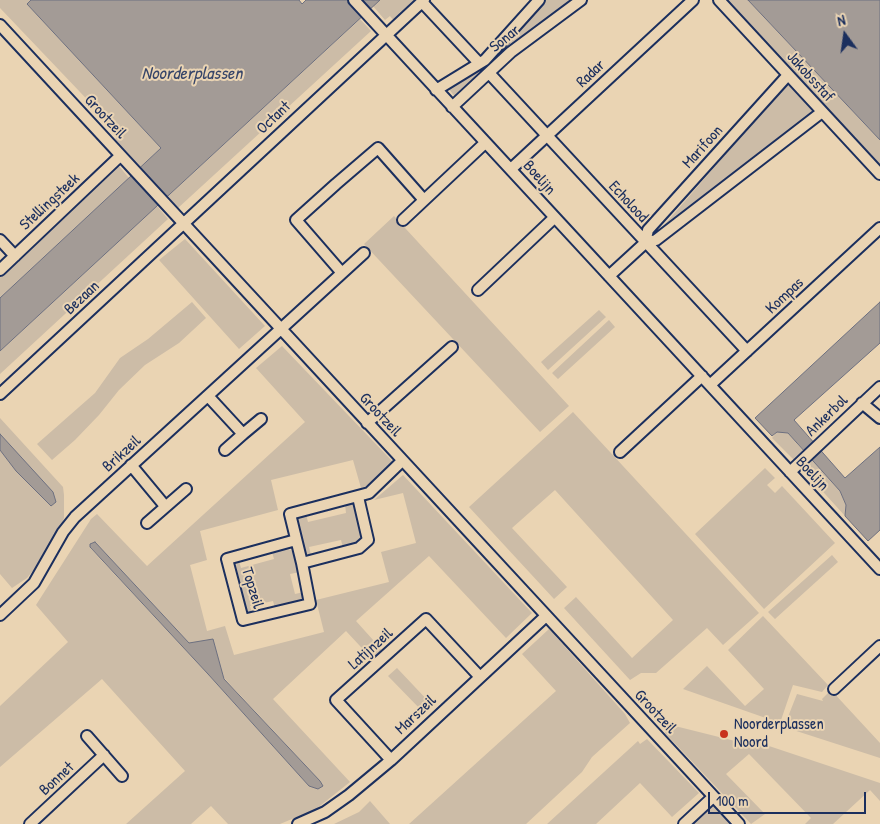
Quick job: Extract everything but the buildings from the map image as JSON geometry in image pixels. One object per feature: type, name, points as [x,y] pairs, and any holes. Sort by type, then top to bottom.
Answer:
[{"type":"street","name":"Boelijn","points":[[354,0],[880,569]]},
{"type":"street","name":"Sonar","points":[[436,90],[479,63],[496,48],[539,0]]},
{"type":"street","name":"Sonar","points":[[452,107],[512,52],[581,0]]},
{"type":"street","name":"Radar","points":[[511,170],[692,0]]},
{"type":"street","name":"Jakobsstaf","points":[[719,0],[880,174]]},
{"type":"street","points":[[386,35],[423,1],[479,63]]},
{"type":"street","name":"Grootzeil","points":[[0,25],[739,824]]},
{"type":"street","name":"Octant","points":[[183,223],[386,35]]},
{"type":"street","name":"Echolood","points":[[489,73],[546,137],[747,351]]},
{"type":"street","name":"Marifoon","points":[[609,276],[645,242],[648,230],[788,75]]},
{"type":"street","name":"Marifoon","points":[[645,242],[656,240],[822,112]]},
{"type":"street","points":[[403,220],[486,143]]},
{"type":"street","points":[[342,273],[296,220],[336,184],[378,148],[424,200]]},
{"type":"street","name":"Stellingsteek","points":[[0,270],[120,156]]},
{"type":"street","points":[[478,290],[554,218]]},
{"type":"street","name":"Bezaan","points":[[0,394],[183,223]]},
{"type":"street","name":"Kompas","points":[[710,385],[880,228]]},
{"type":"street","points":[[0,240],[15,256]]},
{"type":"street","name":"Brikzeil","points":[[0,614],[34,583],[63,532],[75,517],[364,253]]},
{"type":"street","points":[[367,422],[452,347]]},
{"type":"street","points":[[620,452],[702,376]]},
{"type":"street","name":"Ankerbol","points":[[790,472],[880,387]]},
{"type":"street","points":[[208,396],[243,434]]},
{"type":"street","name":"Ankerbol","points":[[862,403],[880,418]]},
{"type":"street","points":[[225,450],[260,419]]},
{"type":"street","name":"Topzeil","points":[[296,540],[227,559],[243,620],[310,604],[302,564],[290,514],[358,498],[369,493],[402,461]]},
{"type":"street","points":[[131,465],[165,506]]},
{"type":"street","points":[[147,523],[186,489]]},
{"type":"street","points":[[302,564],[359,548],[368,540],[358,498]]},
{"type":"street","name":"Marszeil","points":[[298,824],[325,812],[391,760],[546,616]]},
{"type":"street","name":"Latijnzeil","points":[[391,760],[336,700],[426,618],[480,676]]},
{"type":"street","points":[[834,690],[880,646]]},
{"type":"street","points":[[87,736],[122,776]]},
{"type":"street","name":"Bonnet","points":[[30,824],[104,755]]},
{"type":"street","points":[[684,824],[714,796]]},
{"type":"shaded area","points":[[0,0],[31,0],[27,4],[161,148],[139,168],[114,140],[120,134],[0,8]]},
{"type":"shaded area","points":[[380,0],[417,0],[394,21],[390,16],[385,20],[373,6]]},
{"type":"shaded area","points":[[545,0],[576,0],[493,67],[488,61]]},
{"type":"shaded area","points":[[727,0],[748,0],[880,140],[880,164]]},
{"type":"shaded area","points":[[360,19],[371,31],[178,208],[168,196]]},
{"type":"shaded area","points":[[482,68],[486,72],[456,98],[448,88]]},
{"type":"shaded area","points":[[786,85],[790,86],[812,106],[813,112],[658,232]]},
{"type":"shaded area","points":[[118,165],[129,178],[0,298],[0,276]]},
{"type":"shaded area","points":[[157,206],[168,219],[0,374],[0,351]]},
{"type":"shaded area","points":[[394,216],[569,406],[540,432],[364,244]]},
{"type":"shaded area","points":[[185,239],[265,326],[239,349],[159,260]]},
{"type":"shaded area","points":[[192,302],[206,318],[179,343],[145,365],[119,390],[99,415],[75,440],[52,460],[37,444],[95,393],[120,358],[148,339]]},
{"type":"shaded area","points":[[599,310],[606,317],[548,370],[541,362]]},
{"type":"shaded area","points":[[609,320],[615,327],[558,379],[552,373]]},
{"type":"shaded area","points":[[282,346],[393,462],[368,485],[361,488],[353,460],[271,480],[278,510],[200,531],[207,560],[190,565],[207,631],[225,626],[234,655],[324,632],[316,600],[389,582],[381,552],[416,543],[403,493],[374,500],[403,475],[532,613],[506,638],[429,556],[356,621],[383,651],[373,660],[346,631],[273,699],[350,782],[316,809],[280,824],[228,824],[211,806],[191,824],[126,824],[185,771],[102,679],[0,767],[0,706],[68,642],[36,605],[91,519],[97,514],[147,566],[305,422],[256,368]],"holes":[[[95,542],[189,643],[221,671],[224,678],[320,781],[309,786],[208,674],[90,548],[90,544]]]},
{"type":"shaded area","points":[[573,412],[759,613],[723,645],[707,628],[656,673],[641,673],[630,680],[564,608],[576,597],[632,658],[673,620],[555,490],[512,528],[567,587],[554,599],[469,507]]},
{"type":"shaded area","points":[[0,418],[63,487],[64,495],[64,518],[56,542],[27,578],[12,588],[0,574]]},
{"type":"shaded area","points":[[777,432],[788,433],[803,451],[794,460],[772,438]]},
{"type":"shaded area","points":[[812,460],[840,491],[846,505],[845,516],[806,473]]},
{"type":"shaded area","points":[[765,468],[775,478],[767,485],[775,493],[782,486],[835,543],[764,609],[695,534]]},
{"type":"shaded area","points":[[345,504],[353,504],[355,506],[362,540],[357,544],[343,548],[341,540],[309,547],[311,555],[305,553],[302,549],[297,517],[306,514],[308,522],[346,513]]},
{"type":"shaded area","points":[[286,549],[291,550],[296,556],[300,572],[290,574],[295,594],[304,592],[305,596],[302,600],[275,608],[273,601],[250,606],[252,613],[248,612],[236,565],[239,561],[241,568],[274,559],[272,552]]},
{"type":"shaded area","points":[[832,555],[838,562],[775,619],[768,612]]},
{"type":"shaded area","points":[[763,616],[828,685],[822,692],[793,685],[780,723],[683,689],[707,666],[745,706],[764,689],[728,650]]},
{"type":"shaded area","points":[[549,629],[625,714],[630,723],[592,757],[582,772],[526,824],[409,824],[556,691],[522,654]]},
{"type":"shaded area","points":[[397,668],[431,704],[423,712],[388,676]]},
{"type":"shaded area","points":[[831,690],[880,743],[880,758],[784,727],[797,694],[823,701],[822,699]]},
{"type":"shaded area","points":[[675,726],[747,744],[748,739],[880,783],[880,801],[870,790],[833,824],[805,824],[811,818],[749,754],[726,774],[765,814],[751,824],[665,733],[666,729]]},
{"type":"shaded area","points":[[647,739],[699,793],[672,817],[640,783],[596,824],[547,824],[638,741],[640,744]]},
{"type":"shaded area","points":[[370,801],[390,824],[334,824],[359,812]]},
{"type":"shaded area","points":[[713,805],[731,824],[692,824]]},
{"type":"water","name":"Noorderplassen","points":[[31,0],[299,0],[302,4],[306,0],[380,0],[0,351],[0,298],[161,148],[27,4]]},
{"type":"water","points":[[748,0],[880,0],[880,140]]},
{"type":"water","points":[[880,302],[880,343],[794,420],[845,478],[880,447],[880,530],[868,541],[845,516],[846,505],[840,491],[788,433],[777,432],[772,436],[755,418]]},
{"type":"water","points":[[0,434],[53,492],[56,502],[51,506],[16,471],[0,450]]},
{"type":"water","points":[[95,542],[189,643],[213,639],[224,679],[323,786],[318,789],[309,786],[90,547],[90,544]]},
{"type":"place","name":"Noorderplassen Noord","points":[[724,734]]}]
